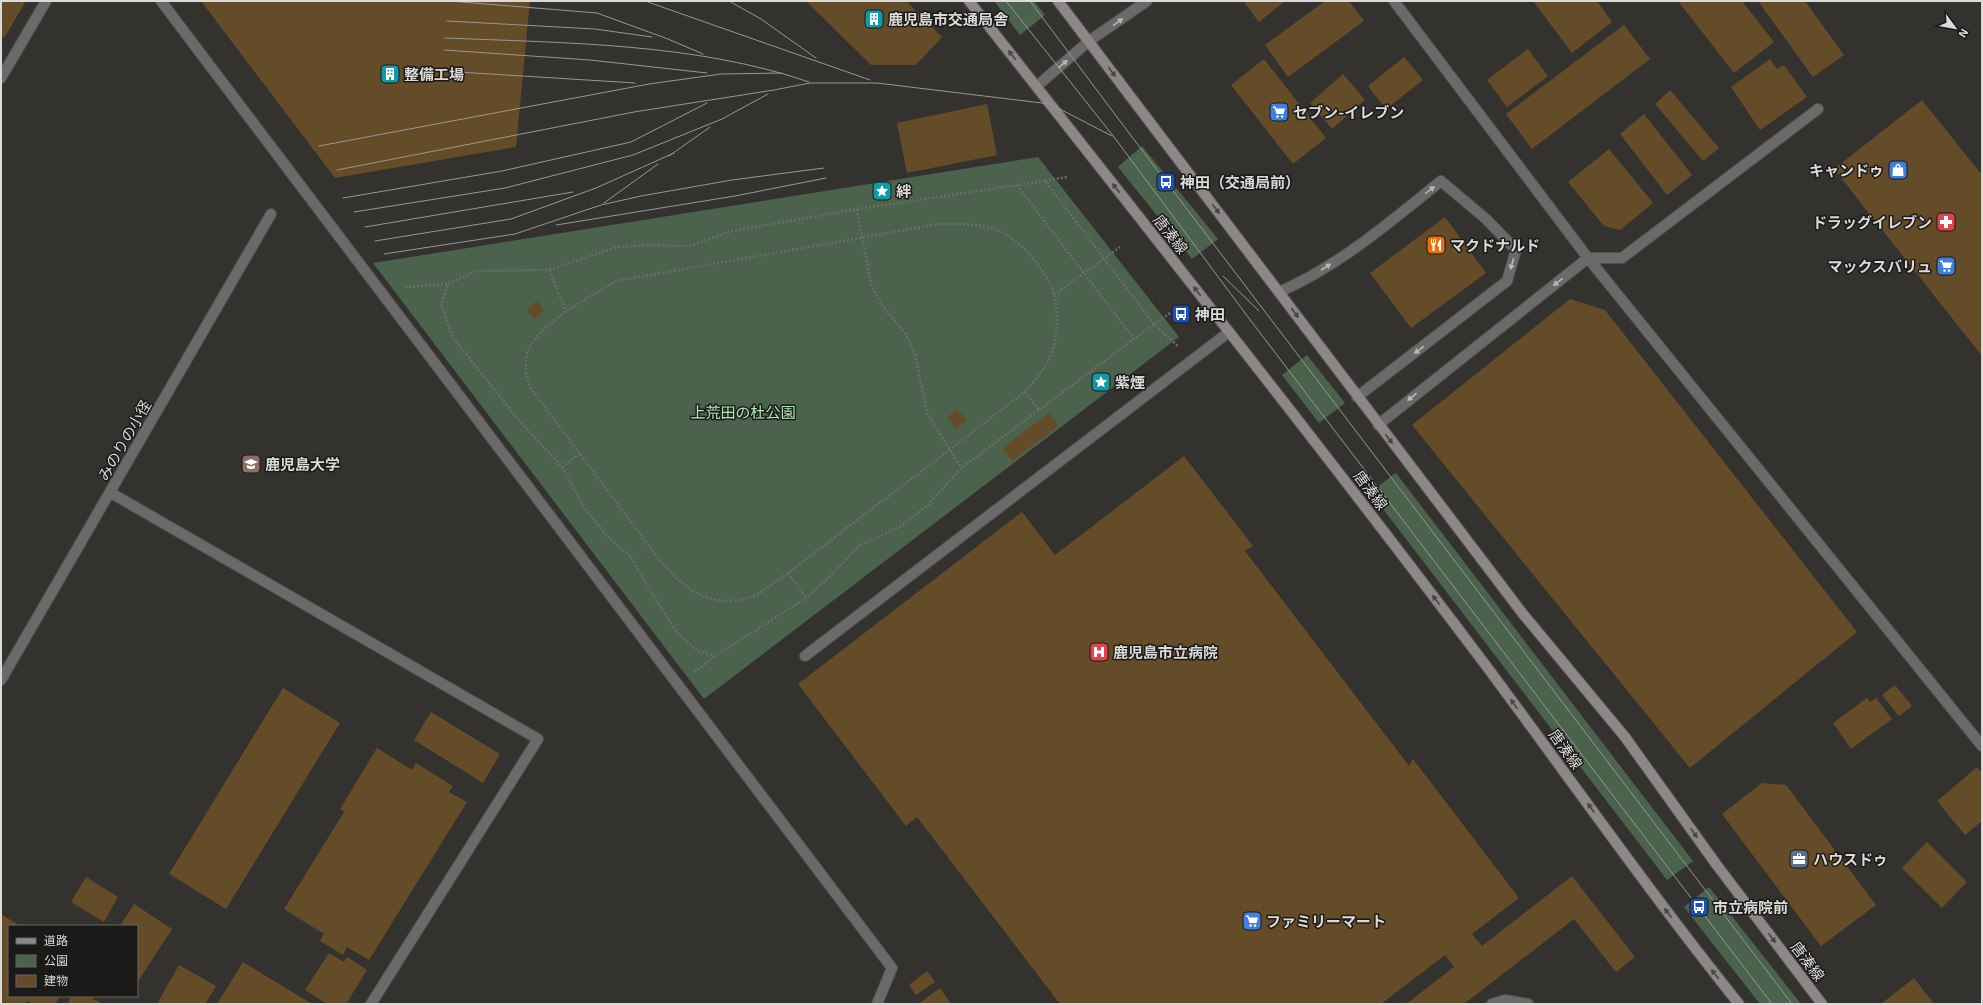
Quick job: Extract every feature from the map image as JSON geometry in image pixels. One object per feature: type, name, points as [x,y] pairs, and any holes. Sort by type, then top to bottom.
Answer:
[{"type":"street","points":[[1,78],[46,1]]},
{"type":"street","points":[[161,1],[892,968],[877,1004]]},
{"type":"street","name":"唐湊線","points":[[969,1],[1229,332],[1480,658],[1691,944],[1739,1004]]},
{"type":"street","name":"唐湊線","points":[[1058,1],[1280,292],[1378,425],[1523,614],[1625,737],[1716,864],[1822,1004]]},
{"type":"street","points":[[1037,86],[1089,41],[1147,1]]},
{"type":"street","points":[[1394,1],[1588,258],[1982,746]]},
{"type":"street","points":[[1378,425],[1588,258],[1622,258],[1818,109]]},
{"type":"street","points":[[1280,292],[1302,282],[1366,241],[1441,181],[1486,219],[1516,250],[1507,281],[1357,397]]},
{"type":"street","name":"みのりの小径","points":[[1,680],[271,214]]},
{"type":"street","points":[[805,656],[1229,332]]},
{"type":"street","points":[[110,493],[538,739],[371,1004]]},
{"type":"street","points":[[1492,1004],[1506,1000],[1528,1004]]},
{"type":"path","points":[[379,290],[448,284],[476,271],[549,270],[617,247],[650,245],[689,246],[732,232],[857,209],[1067,177]]},
{"type":"path","points":[[1045,181],[1154,324],[1183,350],[1192,361]]},
{"type":"path","points":[[1017,184],[1134,339]]},
{"type":"path","points":[[857,209],[872,285],[881,304],[906,334],[915,355],[927,413],[961,468]]},
{"type":"path","points":[[939,224],[972,224],[1003,232],[1022,247],[1035,260],[1054,295],[1057,330],[1051,355],[1040,375],[1025,392],[788,573],[750,598],[722,601],[694,592],[674,577],[665,566],[530,387],[526,372],[526,356],[531,344],[541,332],[566,311],[616,281],[863,238],[939,224]]},
{"type":"path","points":[[1054,295],[1120,247]]},
{"type":"path","points":[[549,270],[566,311]]},
{"type":"path","points":[[448,284],[441,304],[453,338],[517,418],[562,467],[585,509],[608,537],[630,556],[678,634],[698,651],[715,656]]},
{"type":"path","points":[[677,684],[715,656],[806,598],[826,581],[859,546],[901,526],[927,506],[961,468],[1170,313]]},
{"type":"path","points":[[1025,392],[1039,410]]},
{"type":"path","points":[[562,467],[581,453]]},
{"type":"path","points":[[788,573],[806,598]]},
{"type":"green space","points":[[994,1],[1034,1],[1045,15],[1020,35]]},
{"type":"green space","points":[[1142,146],[1218,239],[1192,259],[1118,167]]},
{"type":"green space","name":"上荒田の杜公園","points":[[1038,157],[1179,337],[704,699],[373,263]]},
{"type":"green space","points":[[1307,355],[1345,403],[1319,423],[1282,375]]},
{"type":"green space","points":[[1396,473],[1693,861],[1667,880],[1370,492]]},
{"type":"green space","points":[[1709,887],[1801,1004],[1760,1004],[1684,907]]},
{"type":"building","points":[[1,1],[26,1],[4,38],[1,36]]},
{"type":"building","name":"整備工場","points":[[201,1],[530,1],[516,147],[335,178]]},
{"type":"building","name":"鹿児島市交通局舎","points":[[806,1],[906,1],[942,37],[916,65],[871,65]]},
{"type":"building","points":[[1243,1],[1283,1],[1284,2],[1259,22]]},
{"type":"building","points":[[1325,1],[1349,1],[1364,21],[1288,77],[1265,45]]},
{"type":"building","points":[[1533,1],[1597,1],[1612,22],[1572,53]]},
{"type":"building","points":[[1678,1],[1742,1],[1774,42],[1734,73]]},
{"type":"building","points":[[1758,1],[1805,1],[1844,55],[1813,77]]},
{"type":"building","points":[[1624,25],[1650,59],[1532,149],[1506,114]]},
{"type":"building","points":[[1528,49],[1548,76],[1507,107],[1487,80]]},
{"type":"building","points":[[1404,57],[1423,80],[1386,109],[1368,86]]},
{"type":"building","name":"セブン-イレブン","points":[[1264,59],[1326,138],[1293,164],[1231,85]]},
{"type":"building","points":[[1770,59],[1777,69],[1784,65],[1807,97],[1760,130],[1731,87]]},
{"type":"building","points":[[1343,74],[1365,100],[1332,129],[1310,103]]},
{"type":"building","points":[[1670,90],[1719,148],[1703,161],[1655,104]]},
{"type":"building","name":"マックスバリュ","points":[[1922,100],[1982,175],[1982,356],[1834,169]]},
{"type":"building","points":[[987,104],[997,155],[907,173],[897,123]]},
{"type":"building","points":[[1644,114],[1692,175],[1667,195],[1620,134]]},
{"type":"building","points":[[1609,149],[1653,203],[1620,230],[1604,226],[1568,182]]},
{"type":"building","name":"マクドナルド","points":[[1445,217],[1486,273],[1411,328],[1370,273]]},
{"type":"building","points":[[1570,299],[1605,310],[1857,632],[1690,768],[1412,425]]},
{"type":"building","points":[[537,301],[544,311],[534,319],[526,309]]},
{"type":"building","points":[[957,409],[967,420],[956,429],[947,418]]},
{"type":"building","points":[[1049,413],[1058,426],[1012,461],[1002,448]]},
{"type":"building","name":"鹿児島市立病院","points":[[1184,456],[1253,546],[1245,551],[1409,766],[1413,759],[1519,898],[1472,934],[1482,946],[1572,876],[1635,957],[1616,972],[1574,919],[1464,1004],[1406,1004],[1454,967],[1445,955],[1381,1004],[1060,1004],[917,817],[906,826],[798,684],[1022,512],[1055,555]]},
{"type":"building","points":[[1895,685],[1912,706],[1899,716],[1882,695]]},
{"type":"building","points":[[283,688],[340,723],[226,909],[169,874]]},
{"type":"building","points":[[1867,698],[1870,702],[1876,698],[1892,719],[1851,749],[1833,723]]},
{"type":"building","points":[[431,712],[500,754],[483,783],[414,740]]},
{"type":"building","points":[[377,748],[412,770],[416,763],[453,786],[449,792],[467,802],[369,960],[347,947],[343,955],[320,941],[324,934],[284,909],[344,812],[340,809]]},
{"type":"building","points":[[1977,767],[1982,773],[1982,821],[1965,835],[1937,801]]},
{"type":"building","name":"ハウスドゥ","points":[[1762,783],[1786,785],[1876,905],[1821,946],[1722,814]]},
{"type":"building","points":[[1927,842],[1967,882],[1942,908],[1902,868]]},
{"type":"building","points":[[86,877],[118,897],[104,922],[71,902]]},
{"type":"building","points":[[134,904],[172,929],[138,981],[138,925],[121,925]]},
{"type":"building","points":[[1,914],[18,925],[8,925],[8,997],[59,997],[55,1004],[33,1004],[28,1001],[26,1004],[1,1004]]},
{"type":"building","points":[[329,953],[344,962],[347,957],[367,970],[346,1004],[327,1004],[305,990]]},
{"type":"building","points":[[243,962],[312,1004],[217,1004]]},
{"type":"building","points":[[179,965],[216,986],[205,1004],[157,1004]]},
{"type":"building","points":[[927,971],[935,982],[916,995],[909,985]]},
{"type":"building","points":[[1914,978],[1934,1004],[1881,1004]]},
{"type":"building","points":[[940,988],[951,1004],[918,1004]]},
{"type":"building","points":[[71,997],[91,997],[102,1004],[67,1004]]},
{"type":"tram line","points":[[449,1],[597,13],[668,39],[703,54]]},
{"type":"tram line","points":[[645,1],[870,80]]},
{"type":"tram line","points":[[729,1],[761,19],[816,58]]},
{"type":"tram line","points":[[1006,1],[1114,137],[1251,321],[1772,1004]]},
{"type":"tram line","points":[[1030,1],[1792,1004]]},
{"type":"tram line","points":[[447,21],[595,29],[652,37]]},
{"type":"tram line","points":[[445,38],[583,44],[676,52],[721,59],[766,69],[809,82]]},
{"type":"tram line","points":[[444,50],[590,60],[707,73]]},
{"type":"tram line","points":[[442,71],[635,83]]},
{"type":"tram line","points":[[319,146],[649,84],[721,74],[782,73]]},
{"type":"tram line","points":[[337,170],[634,112],[810,83],[877,83],[1050,104],[1112,136]]},
{"type":"tram line","points":[[354,212],[505,188],[633,155],[722,119],[768,94]]},
{"type":"tram line","points":[[343,198],[502,171],[631,142],[707,103]]},
{"type":"tram line","points":[[669,156],[710,127]]},
{"type":"tram line","points":[[375,241],[511,219],[596,188],[674,153]]},
{"type":"tram line","points":[[604,203],[658,164]]},
{"type":"tram line","points":[[384,254],[515,234],[601,205],[641,196],[732,180],[824,168]]},
{"type":"tram line","points":[[556,225],[735,196],[826,178]]},
{"type":"tram line","points":[[365,227],[573,192]]},
{"type":"tram line","points":[[1223,276],[1259,311]]},
{"type":"place","name":"鹿児島市交通局舎","points":[[874,19]]},
{"type":"place","name":"整備工場","points":[[390,74]]},
{"type":"place","name":"セブン-イレブン","points":[[1279,112]]},
{"type":"place","name":"キャンドゥ","points":[[1898,170]]},
{"type":"place","name":"神田（交通局前）","points":[[1166,182]]},
{"type":"place","name":"絆","points":[[882,191]]},
{"type":"place","name":"ドラッグイレブン","points":[[1946,222]]},
{"type":"place","name":"マクドナルド","points":[[1436,245]]},
{"type":"place","name":"マックスバリュ","points":[[1946,266]]},
{"type":"place","name":"神田","points":[[1181,314]]},
{"type":"place","name":"紫煙","points":[[1101,382]]},
{"type":"place","name":"鹿児島大学","points":[[251,464]]},
{"type":"place","name":"鹿児島市立病院","points":[[1099,652]]},
{"type":"place","name":"ハウスドゥ","points":[[1799,859]]},
{"type":"place","name":"市立病院前","points":[[1699,907]]},
{"type":"place","name":"ファミリーマート","points":[[1252,921]]}]
